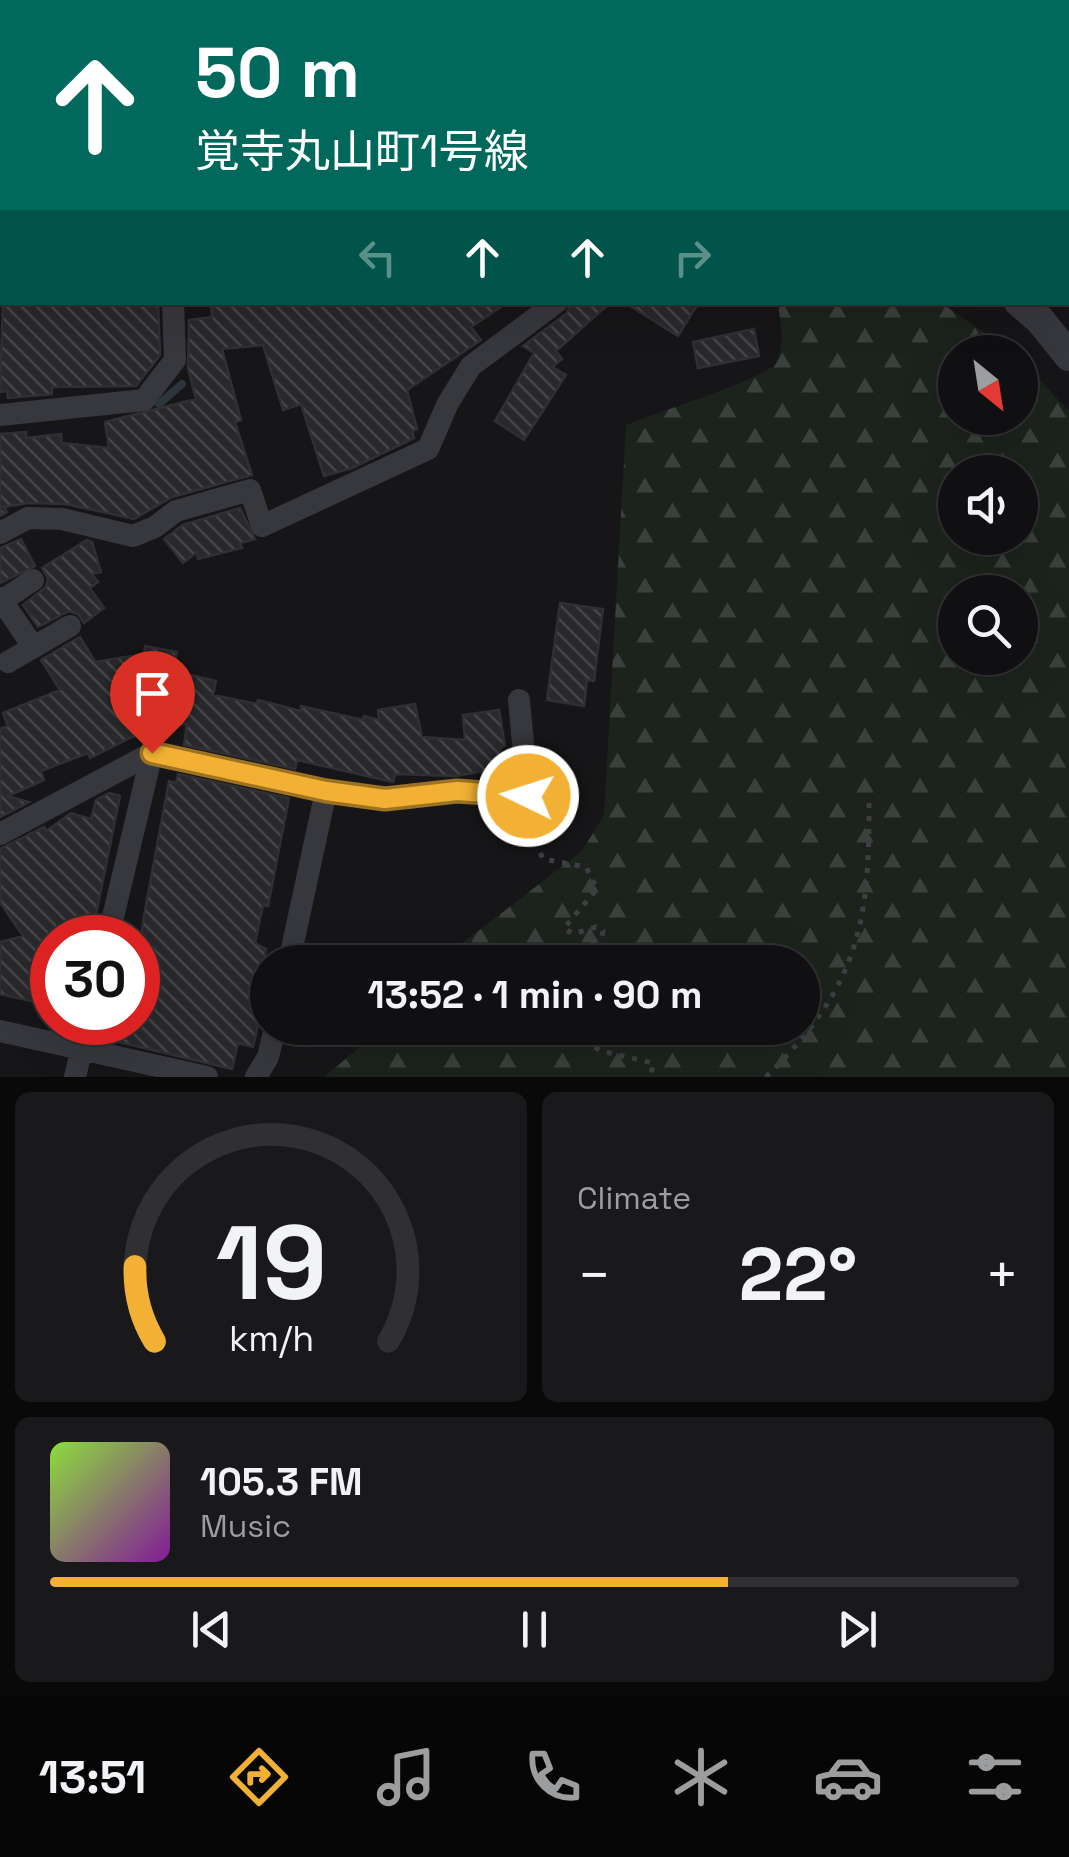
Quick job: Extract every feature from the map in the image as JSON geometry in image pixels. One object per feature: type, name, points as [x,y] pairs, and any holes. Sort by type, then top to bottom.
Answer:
[{"type":"street","points":[[0,416],[144,400],[175,360],[172,305]]},
{"type":"street","points":[[0,534],[28,518],[62,520],[133,536],[155,527],[176,511],[250,490],[262,526],[428,448],[448,403],[471,366],[553,305]]},
{"type":"street","points":[[1022,305],[1069,356]]},
{"type":"street","points":[[32,645],[1,600],[34,580]]},
{"type":"street","points":[[8,662],[70,626]]},
{"type":"street","points":[[0,834],[152,753],[326,791],[385,799],[457,791],[528,796],[519,700]]},
{"type":"street","points":[[113,915],[152,753]]},
{"type":"street","points":[[293,945],[326,791]]},
{"type":"street","points":[[0,1031],[207,1077]]},
{"type":"street","points":[[75,1077],[82,1045]]},
{"type":"street","points":[[256,1077],[270,1045]]},
{"type":"path","points":[[519,795],[535,848],[544,859],[586,867],[597,889],[564,928],[573,934],[596,927],[604,934],[591,945]]},
{"type":"path","points":[[766,1077],[813,1026],[854,955],[868,893],[869,795]]},
{"type":"path","points":[[591,1045],[653,1063],[651,1077]]},
{"type":"green space","points":[[778,305],[944,305],[988,335],[938,335],[938,435],[1038,435],[1038,379],[1069,411],[1069,1077],[324,1077],[363,1045],[820,1045],[820,945],[460,945],[582,851],[604,815],[626,425],[767,370],[775,364],[780,350]]},
{"type":"building","points":[[3,305],[158,305],[160,355],[136,386],[52,387],[52,394],[8,398],[7,391],[0,392]]},
{"type":"building","points":[[211,305],[504,305],[471,327],[481,340],[407,390],[417,429],[412,431],[414,438],[352,468],[324,476],[301,404],[283,410],[263,345],[222,349],[241,420],[235,422],[252,475],[172,497],[134,519],[66,504],[28,503],[4,507],[7,512],[0,516],[0,434],[26,432],[26,438],[61,434],[62,443],[109,448],[105,422],[196,399],[188,368],[189,320],[212,317]]},
{"type":"building","points":[[570,305],[608,305],[556,351],[562,359],[552,367],[566,375],[524,440],[495,421],[534,353],[523,346],[566,314]]},
{"type":"building","points":[[629,305],[697,305],[678,336]]},
{"type":"building","points":[[754,329],[759,356],[698,368],[693,342]]},
{"type":"building","points":[[240,508],[255,539],[240,543],[242,548],[198,559],[197,552],[183,563],[164,539],[183,525]]},
{"type":"building","points":[[21,539],[35,566],[0,583],[0,548]]},
{"type":"building","points":[[87,540],[92,542],[101,572],[92,574],[98,582],[90,588],[104,608],[84,623],[78,614],[69,611],[38,627],[23,605],[46,587],[48,578],[42,568]]},
{"type":"building","points":[[560,603],[603,609],[594,681],[587,680],[584,706],[547,700]]},
{"type":"building","points":[[80,637],[95,662],[144,654],[145,646],[177,652],[173,671],[216,681],[213,695],[257,704],[258,700],[301,711],[301,706],[379,720],[378,710],[415,704],[422,737],[465,740],[463,715],[499,710],[505,746],[500,747],[502,763],[499,768],[456,776],[395,774],[393,782],[297,760],[295,769],[184,745],[187,724],[173,725],[130,738],[90,758],[88,753],[41,771],[44,780],[8,796],[29,802],[0,817],[0,729],[8,726],[3,713],[60,690],[41,660]]},
{"type":"building","points":[[178,774],[289,798],[268,906],[263,905],[255,943],[259,945],[250,945],[250,1045],[253,1045],[253,1047],[238,1043],[232,1069],[132,1045],[160,1045],[160,915],[144,915],[169,781],[176,783]]},
{"type":"building","points":[[109,793],[120,796],[96,915],[30,915],[30,1001],[0,994],[0,942],[23,936],[0,902],[0,849],[44,827],[46,831],[71,813],[91,819],[96,800]]},
{"type":"waterway","points":[[159,404],[182,384]]},
{"type":"route","points":[[152,753],[326,791],[385,799],[457,791],[528,796]]}]
